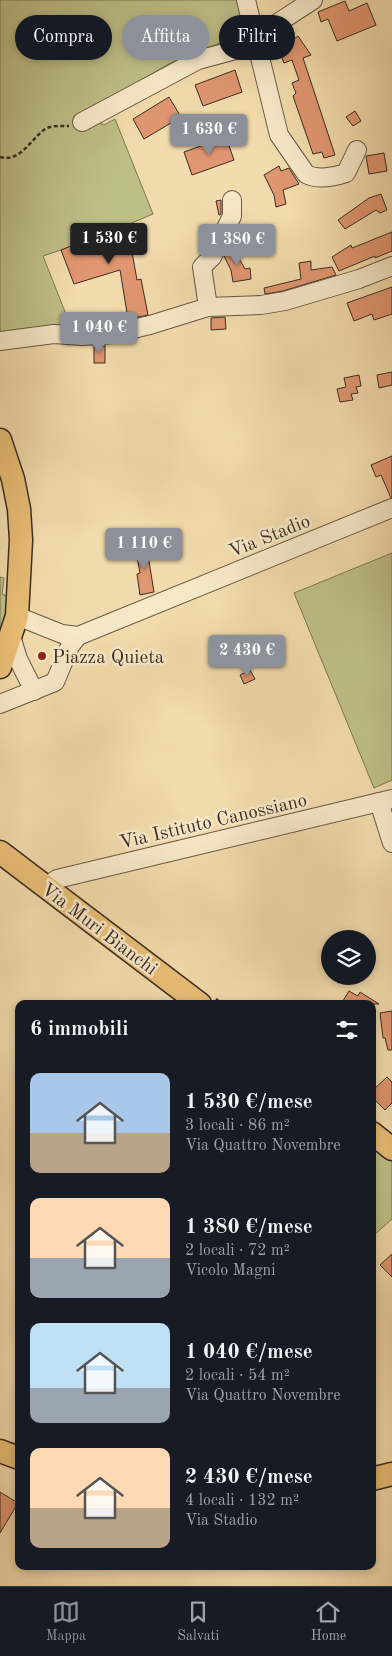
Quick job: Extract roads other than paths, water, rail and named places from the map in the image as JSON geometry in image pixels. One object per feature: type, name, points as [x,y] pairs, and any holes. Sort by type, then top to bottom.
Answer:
[{"type":"main road","points":[[0,440],[13,479],[19,509],[21,549],[14,626],[0,667]]},
{"type":"main road","name":"Via Muri Bianchi","points":[[0,852],[195,1000]]},
{"type":"main road","points":[[376,1137],[392,1149]]},
{"type":"main road","points":[[0,1451],[15,1457]]},
{"type":"main road","points":[[376,1478],[392,1474]]},
{"type":"street","points":[[246,0],[250,15]]},
{"type":"street","points":[[292,15],[313,0]]},
{"type":"street","points":[[82,122],[198,60],[219,53]]},
{"type":"street","points":[[262,60],[279,136],[306,174],[313,178],[338,176],[346,172],[357,150]]},
{"type":"street","points":[[208,307],[202,267],[212,257],[232,216],[232,200]]},
{"type":"street","points":[[0,341],[54,334],[82,336],[112,334],[150,325],[208,307],[261,305],[285,301],[359,279],[392,266]]},
{"type":"street","name":"Via Stadio","points":[[78,636],[392,508]]},
{"type":"street","points":[[34,691],[18,659],[14,626],[78,636]]},
{"type":"street","points":[[0,704],[55,682],[70,646],[78,636]]},
{"type":"street","points":[[386,801],[391,834]]},
{"type":"street","name":"Via Istituto Canossiano","points":[[45,887],[57,879],[386,801]]},
{"type":"place","name":"Piazza Quieta","points":[[42,656]]}]
